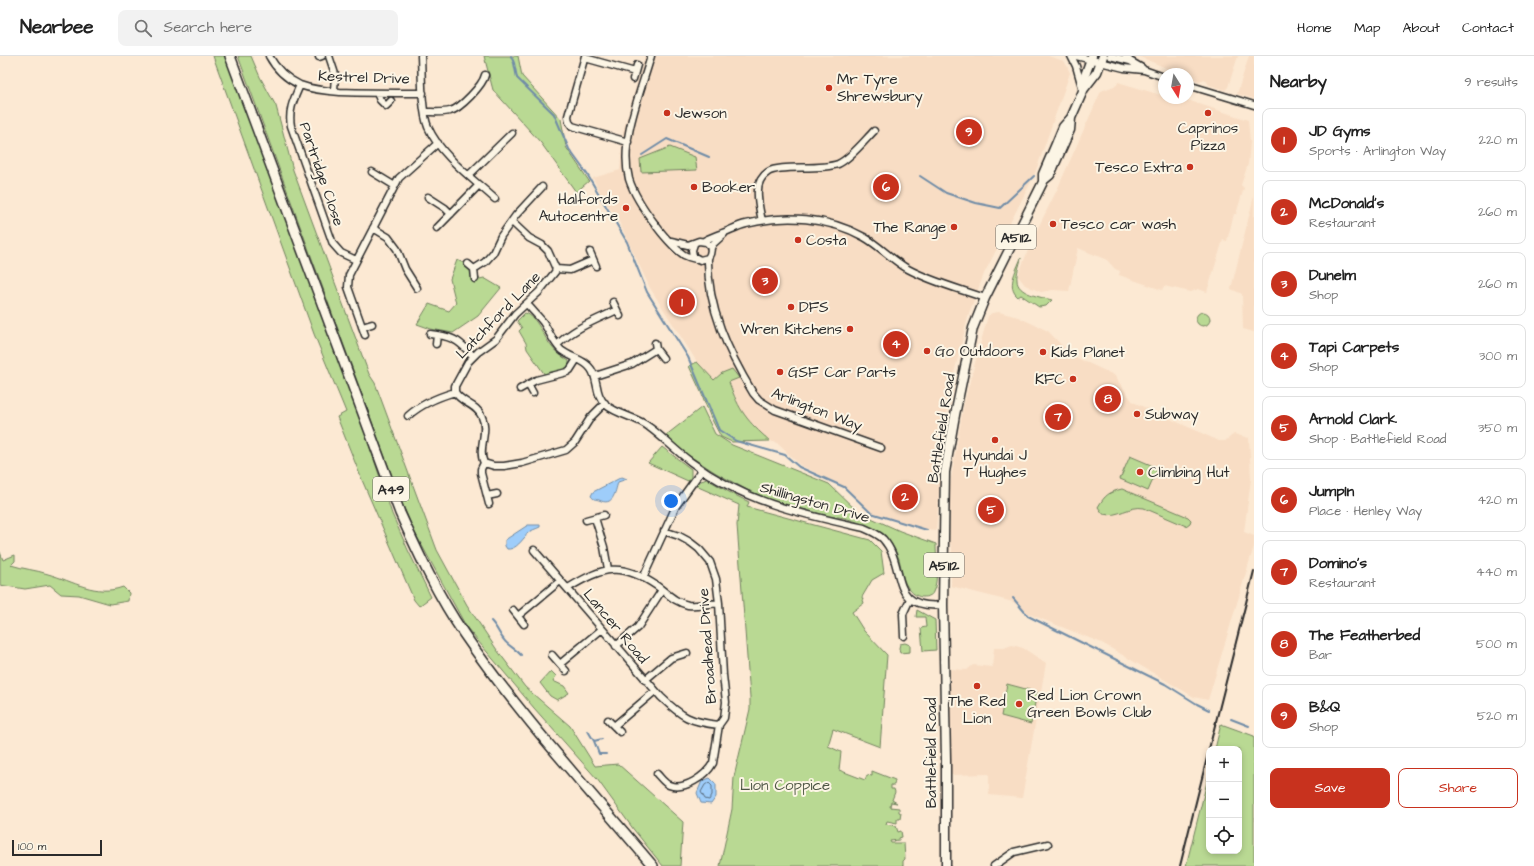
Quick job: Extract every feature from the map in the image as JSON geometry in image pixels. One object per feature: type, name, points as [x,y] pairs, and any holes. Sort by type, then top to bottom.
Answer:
[{"type":"highway","name":"A49","points":[[230,56],[400,513],[428,573],[463,633],[508,695],[653,866]]},
{"type":"main road","name":"Battlefield Road","points":[[946,866],[946,759],[942,605],[945,472],[954,415],[973,328],[985,298],[1044,180],[1050,175],[1070,130],[1071,118],[1083,91],[1084,78],[1091,58]]},
{"type":"main road","name":"A5112","points":[[1083,91],[1097,72],[1102,59]]},
{"type":"street","name":"Kestrel Drive","points":[[269,56],[282,74],[300,85],[318,90],[377,93],[423,93]]},
{"type":"street","points":[[329,56],[334,74],[334,91]]},
{"type":"street","points":[[421,56],[423,93],[428,127],[448,155],[495,199]]},
{"type":"street","points":[[651,56],[631,123],[626,163],[629,179],[643,208],[660,230],[686,256],[698,260],[708,258]]},
{"type":"street","points":[[1071,56],[1076,66],[1083,91]]},
{"type":"street","points":[[1076,56],[1102,59],[1124,68],[1144,70],[1158,75]]},
{"type":"street","points":[[1110,56],[1128,58],[1144,70]]},
{"type":"street","points":[[628,142],[572,126],[569,122],[568,116],[585,57],[635,72]]},
{"type":"street","points":[[633,79],[637,64]]},
{"type":"street","points":[[425,112],[450,111],[458,108],[486,81]]},
{"type":"street","name":"Partridge Close","points":[[300,85],[290,107],[291,126],[333,244],[341,253],[356,260]]},
{"type":"street","points":[[1194,87],[1254,105]]},
{"type":"street","points":[[377,93],[380,100],[386,106]]},
{"type":"street","points":[[381,111],[392,101]]},
{"type":"street","points":[[762,221],[758,190],[760,181],[768,172],[780,169],[830,166],[840,163],[874,131]]},
{"type":"street","points":[[469,175],[512,133]]},
{"type":"street","points":[[499,135],[503,141]]},
{"type":"street","points":[[365,335],[348,287],[349,275],[395,186],[405,172],[438,143]]},
{"type":"street","points":[[302,158],[309,155]]},
{"type":"street","points":[[380,176],[383,170]]},
{"type":"street","points":[[372,172],[395,186]]},
{"type":"street","points":[[437,228],[479,185]]},
{"type":"street","points":[[474,269],[485,262],[493,253],[501,236],[516,215],[542,187]]},
{"type":"street","points":[[428,197],[445,208],[451,214]]},
{"type":"street","name":"Arlington Way","points":[[671,241],[688,245],[694,244],[745,224],[762,221],[794,218],[822,222],[844,228],[862,237],[910,269],[985,298]]},
{"type":"street","name":"Latchford Lane","points":[[455,392],[455,386],[465,367],[473,356],[496,339],[509,321],[543,288],[556,269],[548,251],[542,245],[528,238],[512,222]]},
{"type":"street","points":[[373,228],[388,237],[397,249],[405,269],[417,288]]},
{"type":"street","name":"Arlington Way","points":[[726,232],[713,244],[711,248],[708,258],[708,276],[714,309],[721,330],[750,388],[759,400],[775,410],[881,448]]},
{"type":"street","points":[[704,241],[711,248]]},
{"type":"street","name":"Arlington Way","points":[[694,244],[692,246],[692,253],[708,276]]},
{"type":"street","points":[[590,252],[596,266]]},
{"type":"street","points":[[556,269],[570,270],[593,260]]},
{"type":"street","points":[[468,264],[474,269],[475,279]]},
{"type":"street","points":[[614,302],[620,316]]},
{"type":"street","points":[[484,463],[504,466],[522,463],[566,450],[575,442],[591,417],[605,403],[598,393],[595,376],[590,367],[565,352],[557,345],[543,322],[527,304]]},
{"type":"street","points":[[557,345],[577,329],[617,310]]},
{"type":"street","points":[[362,326],[372,324]]},
{"type":"street","points":[[430,334],[450,337],[457,340],[473,356]]},
{"type":"street","points":[[436,344],[437,335]]},
{"type":"street","points":[[595,376],[632,364],[656,346],[663,358]]},
{"type":"street","points":[[520,389],[547,376],[567,372],[570,370],[576,359]]},
{"type":"street","points":[[528,384],[533,393]]},
{"type":"street","points":[[408,416],[428,403],[455,392],[459,398],[474,407],[482,417],[485,428],[482,458],[484,463],[481,473],[488,504]]},
{"type":"street","name":"Shillingston Drive","points":[[605,403],[613,409],[635,418],[650,427],[702,470],[726,484],[764,502],[807,515],[872,531],[883,539],[888,546],[902,588],[910,599]]},
{"type":"street","points":[[643,578],[676,506],[702,470]]},
{"type":"street","points":[[487,496],[497,494]]},
{"type":"street","points":[[586,520],[604,515]]},
{"type":"street","points":[[595,518],[604,547],[608,569]]},
{"type":"street","name":"Broadhead Drive","points":[[657,774],[667,784],[676,786],[691,783],[710,768],[713,763],[719,725],[724,718],[726,702],[719,603],[713,570],[705,555],[690,542],[664,531]]},
{"type":"street","name":"Lancer Road","points":[[534,550],[645,680],[670,705],[688,718],[701,723],[719,725]]},
{"type":"street","points":[[568,588],[596,573],[608,569],[619,569],[643,578],[673,599],[690,605],[719,603]]},
{"type":"street","points":[[518,616],[560,581]]},
{"type":"street","points":[[616,646],[638,627],[662,590]]},
{"type":"street","points":[[904,636],[903,614],[910,599],[921,604],[942,605]]},
{"type":"street","points":[[513,610],[524,624]]},
{"type":"street","points":[[560,664],[602,629]]},
{"type":"street","points":[[904,636],[910,639]]},
{"type":"street","points":[[898,640],[904,636]]},
{"type":"street","name":"Lancer Road","points":[[645,680],[671,658],[687,653]]},
{"type":"street","points":[[552,655],[566,671]]},
{"type":"street","points":[[614,726],[656,691]]},
{"type":"street","points":[[608,720],[620,732]]},
{"type":"street","points":[[994,866],[1014,852],[1048,844]]},
{"type":"shaded area","points":[[645,56],[1048,56],[1064,61],[1070,73],[1034,176],[984,274],[969,313],[950,389],[941,459],[938,465],[937,474],[940,479],[936,531],[927,530],[871,513],[844,487],[800,465],[777,443],[770,441],[758,432],[743,414],[729,382],[722,373],[714,380],[697,362],[650,288],[619,222],[600,193],[593,178],[620,170],[623,131]]},
{"type":"shaded area","points":[[1138,56],[1238,56],[1228,87],[1225,90],[1209,85],[1205,79],[1199,81],[1194,79],[1194,68],[1166,68]]},
{"type":"shaded area","points":[[1249,56],[1254,56],[1254,99],[1237,94]]},
{"type":"shaded area","points":[[1118,82],[1158,94],[1158,104],[1194,104],[1194,102],[1248,120],[1250,142],[1248,164],[1241,185],[1244,188],[1236,214],[1234,214],[1227,241],[1223,240],[1207,292],[1198,289],[1191,292],[1164,286],[1162,290],[1119,275],[1120,271],[1115,269],[1107,260],[1078,248],[1069,291],[1053,290],[1041,292],[1025,285],[1018,276],[1032,240],[1056,192],[1101,91],[1117,85]]},
{"type":"shaded area","points":[[1254,196],[1254,332],[1243,329],[1242,294],[1231,289]]},
{"type":"shaded area","points":[[999,312],[1018,317],[1048,331],[1071,355],[1114,375],[1133,402],[1219,441],[1225,441],[1234,434],[1249,438],[1251,479],[1244,532],[1254,536],[1254,546],[1208,700],[1194,697],[1102,643],[1029,614],[1013,602],[951,586],[952,547],[949,542],[950,485],[964,403],[988,316],[992,313]]},
{"type":"shaded area","points":[[1012,645],[1023,648],[1046,663],[1022,798],[989,795],[989,774],[951,775],[949,753],[950,669],[967,670],[973,665],[992,667],[994,648],[1004,648]]},
{"type":"green space","points":[[213,56],[225,56],[359,414],[392,514],[431,597],[419,606],[414,600],[362,480],[337,417],[346,412],[314,334]]},
{"type":"green space","points":[[238,56],[251,56],[260,77],[276,106],[293,170],[369,374],[375,383],[437,550],[467,605],[497,650],[525,687],[570,726],[595,766],[618,764],[683,822],[680,866],[663,866],[634,830],[597,779],[534,708],[467,628],[414,531],[402,503]]},
{"type":"green space","points":[[484,56],[518,56],[522,76],[561,119],[566,147],[589,181],[576,192],[541,143],[493,90]]},
{"type":"green space","points":[[670,147],[695,157],[697,170],[641,172],[640,159]]},
{"type":"green space","points":[[1021,258],[1017,275],[1018,285],[1025,292],[1052,300],[1046,306],[1039,307],[1021,295],[1018,297],[1014,293],[1012,284],[1013,279]]},
{"type":"green space","points":[[457,260],[466,264],[472,272],[471,281],[484,278],[501,288],[478,316],[453,333],[431,329],[417,324],[429,304],[449,311],[456,303],[450,279]]},
{"type":"green space","points":[[1200,312],[1206,312],[1210,316],[1210,322],[1206,326],[1200,326],[1196,322],[1196,316]]},
{"type":"green space","points":[[525,313],[533,318],[554,349],[569,361],[567,369],[545,375],[527,349],[526,343],[519,331],[522,328],[517,321]]},
{"type":"green space","points":[[697,362],[714,380],[722,373],[732,369],[739,378],[729,382],[736,401],[755,427],[770,441],[732,442],[721,437],[710,416],[689,366]]},
{"type":"green space","points":[[702,407],[715,434],[732,445],[829,484],[858,512],[900,531],[936,544],[937,576],[935,588],[932,593],[929,596],[921,597],[916,595],[907,587],[896,551],[888,539],[878,531],[847,519],[831,517],[762,498],[716,473],[685,453],[665,436]]},
{"type":"green space","points":[[662,447],[691,469],[691,477],[688,481],[648,463]]},
{"type":"green space","name":"Climbing Hut","points":[[1130,456],[1158,468],[1148,491],[1120,479]]},
{"type":"green space","name":"Lion Coppice","points":[[707,479],[749,502],[747,507],[870,540],[881,551],[884,573],[872,580],[862,597],[864,603],[852,612],[864,631],[887,655],[880,747],[833,729],[828,746],[841,752],[839,770],[865,780],[867,775],[872,776],[872,771],[895,780],[894,785],[891,785],[891,789],[894,789],[895,792],[892,800],[897,803],[891,802],[890,807],[899,808],[899,812],[901,813],[900,819],[897,819],[897,823],[887,821],[886,824],[896,826],[898,832],[901,831],[902,837],[899,838],[899,840],[890,841],[891,843],[904,843],[905,859],[903,861],[903,866],[720,866],[732,809],[734,777],[750,709],[750,697],[737,525],[739,505],[696,486],[701,481]]},
{"type":"green space","points":[[1122,489],[1188,517],[1191,520],[1190,523],[1186,526],[1144,508],[1134,508],[1108,515],[1103,514],[1098,507],[1103,500],[1114,491]]},
{"type":"green space","points":[[0,552],[3,560],[15,555],[15,561],[11,565],[57,577],[85,587],[113,590],[123,587],[129,593],[128,601],[110,604],[79,595],[61,594],[50,585],[25,589],[0,585]]},
{"type":"green space","points":[[917,610],[935,620],[936,650],[923,651],[921,628],[926,627],[925,617],[916,617]]},
{"type":"green space","points":[[905,643],[910,645],[910,652],[900,653],[900,644]]},
{"type":"green space","points":[[551,671],[556,676],[553,681],[564,686],[569,693],[557,700],[550,696],[540,683]]},
{"type":"green space","name":"Red Lion Crown Green Bowls Club","points":[[1007,684],[1037,692],[1031,724],[1001,716]]},
{"type":"green space","points":[[1221,724],[1254,736],[1254,866],[1186,866],[1206,786],[1206,854],[1242,854],[1242,746],[1216,746]]},
{"type":"water","points":[[622,477],[627,479],[618,482],[613,498],[607,502],[594,499],[591,496],[593,492]]},
{"type":"water","points":[[528,525],[540,525],[540,527],[529,532],[521,542],[514,547],[507,549],[505,546],[505,540]]},
{"type":"water","points":[[710,778],[716,784],[716,797],[711,804],[701,803],[697,793],[702,781]]},
{"type":"waterway","points":[[511,56],[517,78],[554,114],[569,149],[587,174],[627,242],[647,292],[688,357],[719,430],[736,441],[785,455],[799,467],[844,487],[871,513],[927,530]]},
{"type":"waterway","points":[[642,155],[667,139],[709,157]]},
{"type":"waterway","points":[[920,176],[946,193],[976,203],[1000,208],[1034,176]]},
{"type":"waterway","points":[[1013,598],[1028,616],[1165,684],[1209,710]]},
{"type":"waterway","points":[[491,621],[502,638],[521,655]]},
{"type":"waterway","points":[[1231,719],[1249,726]]},
{"type":"waterway","points":[[588,731],[599,754],[606,754]]},
{"type":"waterway","points":[[594,741],[602,739]]},
{"type":"railway","points":[[1210,746],[1254,571]]},
{"type":"railway","points":[[1180,866],[1206,762]]},
{"type":"place","name":"Mr Tyre Shrewsbury","points":[[829,88]]},
{"type":"place","name":"Jewson","points":[[667,113]]},
{"type":"place","name":"Caprinos Pizza","points":[[1208,113]]},
{"type":"place","name":"B&Q","points":[[969,132]]},
{"type":"place","name":"Tesco Extra","points":[[1190,167]]},
{"type":"place","name":"Booker","points":[[694,187]]},
{"type":"place","name":"JumpIn","points":[[886,187]]},
{"type":"place","name":"Halfords Autocentre","points":[[626,208]]},
{"type":"place","name":"Tesco car wash","points":[[1053,224]]},
{"type":"place","name":"The Range","points":[[954,227]]},
{"type":"place","name":"Costa","points":[[798,240]]},
{"type":"place","name":"Dunelm","points":[[765,281]]},
{"type":"place","name":"JD Gyms","points":[[682,302]]},
{"type":"place","name":"DFS","points":[[791,307]]},
{"type":"place","name":"Wren Kitchens","points":[[850,329]]},
{"type":"place","name":"Tapi Carpets","points":[[896,344]]},
{"type":"place","name":"Go Outdoors","points":[[927,351]]},
{"type":"place","name":"Kids Planet","points":[[1043,352]]},
{"type":"place","name":"GSF Car Parts","points":[[780,372]]},
{"type":"place","name":"KFC","points":[[1073,379]]},
{"type":"place","name":"The Featherbed","points":[[1108,399]]},
{"type":"place","name":"Subway","points":[[1137,414]]},
{"type":"place","name":"Domino's","points":[[1058,417]]},
{"type":"place","name":"Hyundai J T Hughes","points":[[995,440]]},
{"type":"place","name":"Climbing Hut","points":[[1140,472]]},
{"type":"place","name":"McDonald's","points":[[905,497]]},
{"type":"place","name":"Arnold Clark","points":[[991,510]]},
{"type":"place","name":"The Red Lion","points":[[977,686]]},
{"type":"place","name":"Red Lion Crown Green Bowls Club","points":[[1019,704]]}]
